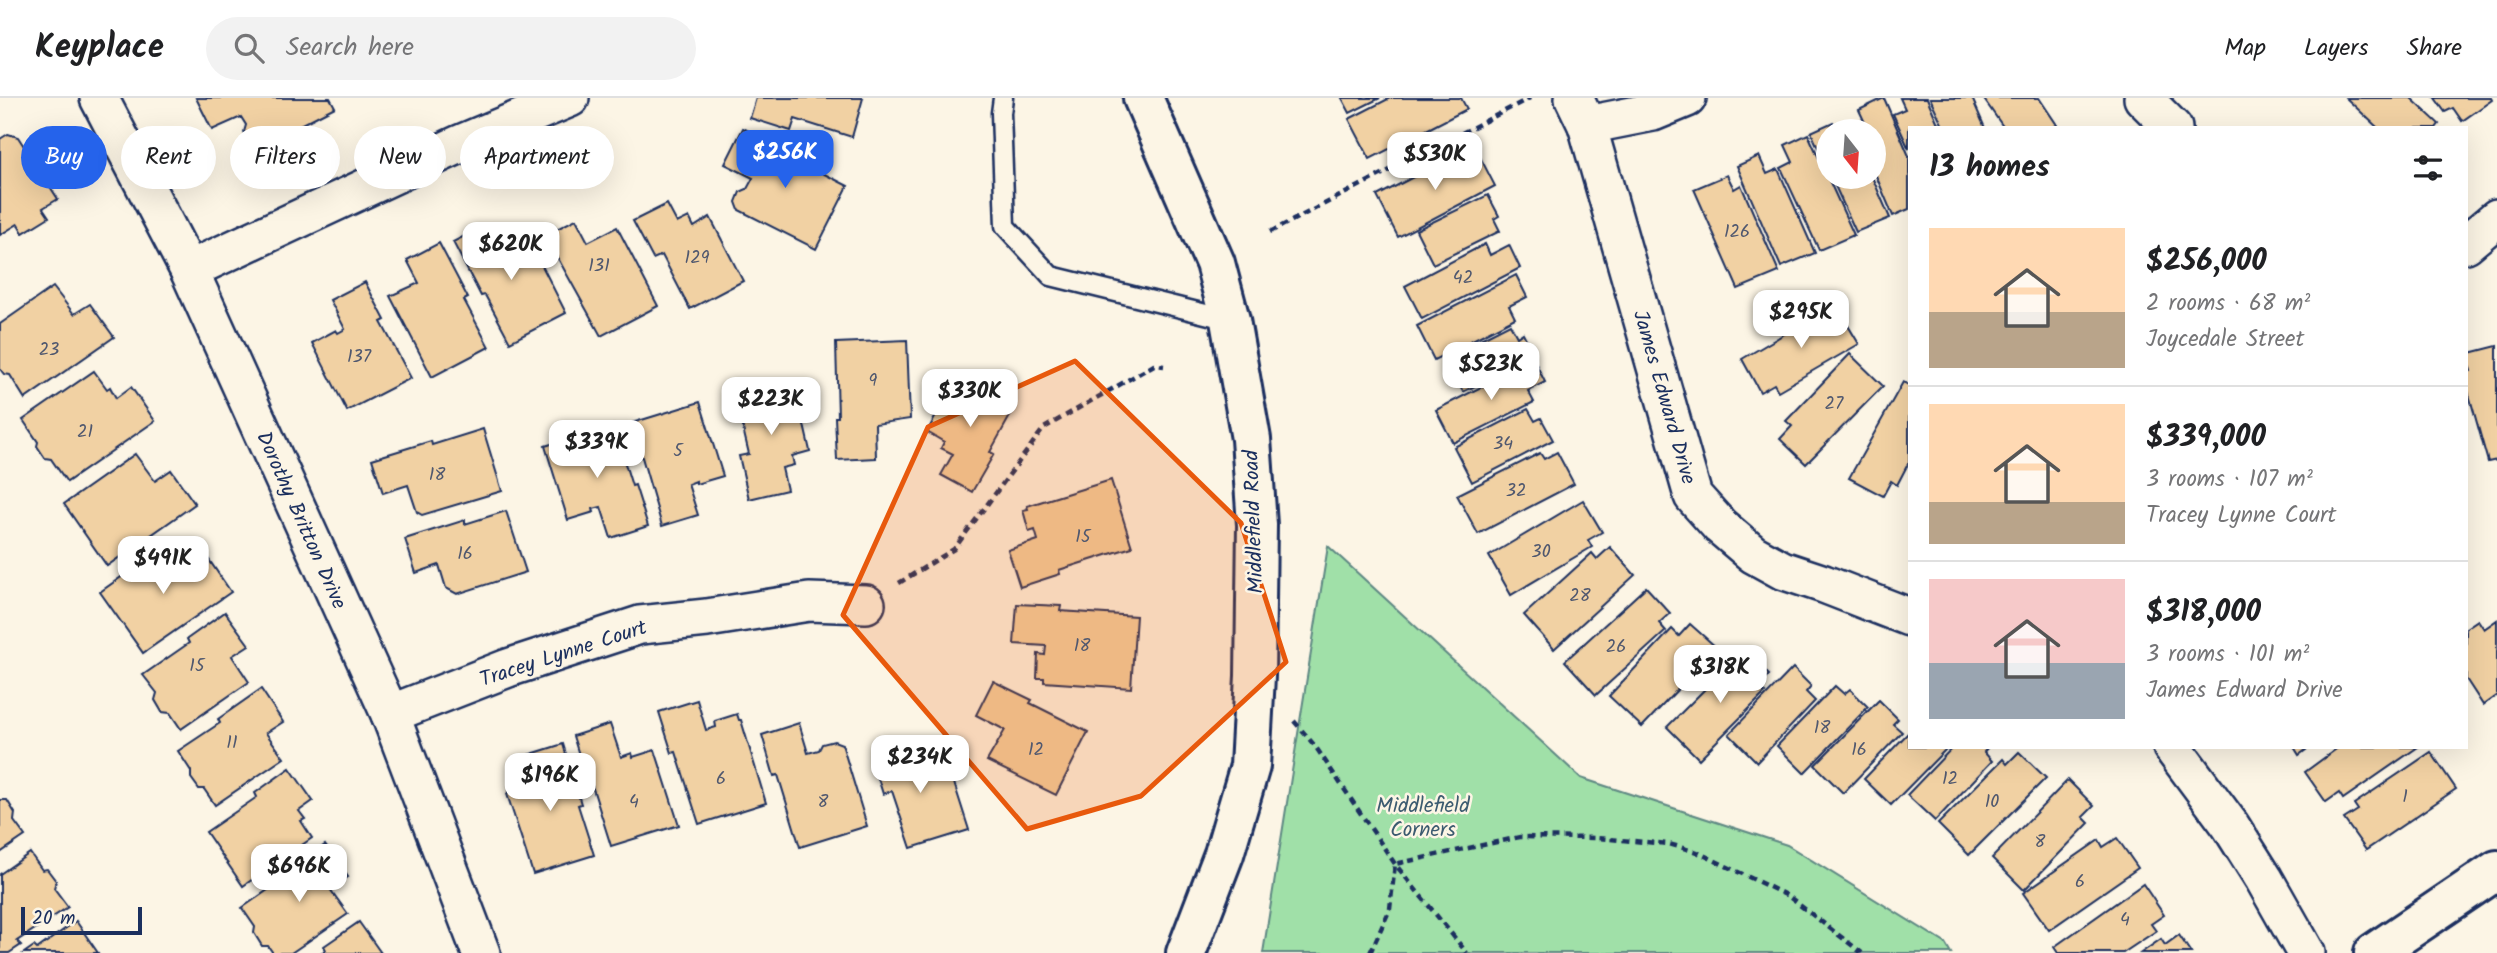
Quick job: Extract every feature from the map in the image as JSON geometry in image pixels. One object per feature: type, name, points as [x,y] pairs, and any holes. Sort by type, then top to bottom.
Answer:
[{"type":"main road","name":"Middlefield Road","points":[[1143,98],[1215,263],[1230,320],[1251,439],[1257,525],[1255,676],[1250,765],[1224,854],[1186,953]]},
{"type":"main road","points":[[2374,953],[2497,870]]},
{"type":"street","name":"Dorothy Britton Drive","points":[[99,98],[189,270],[390,714],[481,953]]},
{"type":"street","points":[[189,270],[460,144],[570,98]]},
{"type":"street","points":[[1581,111],[1653,112],[1687,98]]},
{"type":"street","points":[[2143,98],[2171,126]]},
{"type":"street","name":"James Edward Drive","points":[[1581,111],[1693,496],[1720,526],[1753,554],[1783,570],[1908,617]]},
{"type":"street","points":[[2468,242],[2497,218]]},
{"type":"street","name":"Tracey Lynne Court","points":[[390,714],[508,668],[640,625],[707,618],[808,602],[866,604]]},
{"type":"street","points":[[2173,749],[2230,825],[2306,953]]},
{"type":"lane","points":[[1003,98],[1001,113],[1005,226],[1051,276],[1230,320]]},
{"type":"path","points":[[1270,232],[1530,98]]},
{"type":"path","points":[[866,604],[954,549],[1044,428],[1154,365],[1164,366]]},
{"type":"path","points":[[1255,676],[1315,746],[1395,864],[1467,953]]},
{"type":"path","points":[[1395,864],[1520,837],[1597,838],[1669,844],[1697,852],[1788,896],[1862,953]]},
{"type":"path","points":[[1370,953],[1390,909],[1395,864]]},
{"type":"highlighted area","points":[[1075,361],[1241,523],[1286,662],[1141,796],[1027,829],[843,615],[928,427]]},
{"type":"green space","name":"Middlefield Corners","points":[[1328,546],[1581,778],[1787,845],[1945,943],[1951,953],[1263,953]]},
{"type":"building","points":[[196,98],[330,98],[335,107],[298,126],[246,126],[241,117],[216,128],[210,126]]},
{"type":"building","points":[[756,98],[863,98],[852,137],[795,119],[791,131],[750,118]]},
{"type":"building","points":[[1342,98],[1380,98],[1350,113]]},
{"type":"building","points":[[1390,98],[1461,98],[1467,109],[1370,159],[1349,119]]},
{"type":"building","points":[[1884,98],[1908,154],[1908,209],[1893,216],[1882,189],[1886,189],[1886,119],[1863,119],[1859,110]]},
{"type":"building","points":[[1900,98],[1927,98],[1939,126],[1908,126],[1908,147],[1893,114],[1905,109]]},
{"type":"building","points":[[1930,98],[1972,98],[1984,126],[1943,126]]},
{"type":"building","points":[[1983,98],[2039,98],[2057,125],[2055,126],[2003,126]]},
{"type":"building","points":[[2346,98],[2411,98],[2439,124],[2438,126],[2376,126]]},
{"type":"building","points":[[2435,98],[2492,100],[2462,121],[2453,108],[2445,112]]},
{"type":"building","points":[[743,128],[789,152],[787,155],[848,186],[816,249],[739,210],[736,202],[740,192],[747,189],[753,178],[725,164]]},
{"type":"building","points":[[1816,130],[1816,143],[1811,132]]},
{"type":"building","points":[[8,134],[18,137],[21,142],[21,189],[52,189],[58,199],[43,208],[49,217],[23,233],[18,224],[0,235],[0,139]]},
{"type":"building","points":[[1808,134],[1816,152],[1816,189],[1833,189],[1854,235],[1819,250],[1781,168],[1793,162],[1785,145]]},
{"type":"building","points":[[1459,153],[1463,161],[1478,153],[1495,186],[1398,237],[1377,196]]},
{"type":"building","points":[[1759,156],[1767,174],[1778,169],[1815,253],[1781,267],[1737,166]]},
{"type":"building","points":[[1727,175],[1734,189],[1741,185],[1779,272],[1738,289],[1694,189]]},
{"type":"building","points":[[1836,189],[1877,189],[1890,218],[1856,232]]},
{"type":"building","points":[[1488,195],[1499,216],[1494,219],[1500,231],[1433,264],[1416,230]]},
{"type":"building","points":[[667,204],[677,223],[689,217],[694,227],[710,217],[743,281],[690,309],[662,255],[653,259],[633,221]]},
{"type":"building","points":[[576,219],[588,242],[617,227],[658,306],[601,336],[545,235]]},
{"type":"building","points":[[484,226],[498,249],[521,237],[528,238],[566,313],[510,342],[485,295],[481,296],[453,242]]},
{"type":"building","points":[[439,243],[468,298],[464,300],[489,347],[432,377],[390,296],[419,283],[407,260]]},
{"type":"building","points":[[1485,244],[1490,255],[1509,245],[1520,268],[1422,319],[1405,286]]},
{"type":"building","points":[[1516,275],[1527,297],[1509,306],[1515,318],[1434,360],[1417,326]]},
{"type":"building","points":[[365,282],[385,320],[381,322],[411,378],[347,411],[312,343],[336,330],[338,333],[345,329],[330,300]]},
{"type":"building","points":[[53,287],[74,314],[90,304],[114,337],[25,399],[10,375],[4,374],[0,369],[0,324]]},
{"type":"building","points":[[1835,304],[1859,344],[1778,391],[1774,384],[1760,392],[1742,359]]},
{"type":"building","points":[[1510,324],[1517,337],[1523,333],[1535,356],[1463,392],[1445,357]]},
{"type":"building","points":[[907,340],[910,419],[875,424],[876,458],[837,460],[836,343]]},
{"type":"building","points":[[2497,346],[2497,460],[2488,462],[2468,391],[2468,372],[2471,371],[2468,353]]},
{"type":"building","points":[[1850,354],[1883,386],[1806,464],[1780,439],[1792,426],[1786,421]]},
{"type":"building","points":[[1534,360],[1545,382],[1528,391],[1534,402],[1453,443],[1436,410]]},
{"type":"building","points":[[94,371],[107,389],[110,387],[116,398],[131,387],[155,421],[67,482],[51,459],[45,458],[23,420]]},
{"type":"building","points":[[979,376],[1004,389],[998,400],[1014,409],[990,452],[994,454],[972,492],[941,475],[953,454],[941,448],[944,442],[927,432],[957,378],[974,387]]},
{"type":"building","points":[[794,381],[810,451],[792,456],[794,465],[782,468],[787,490],[749,499],[739,456],[749,454],[735,395]]},
{"type":"building","points":[[1903,382],[1908,384],[1908,464],[1897,485],[1891,481],[1883,496],[1849,478]]},
{"type":"building","points":[[700,402],[723,476],[688,484],[698,515],[662,526],[632,423]]},
{"type":"building","points":[[1528,409],[1535,421],[1541,418],[1553,440],[1472,482],[1454,447]]},
{"type":"building","points":[[613,425],[648,526],[611,538],[601,507],[568,520],[545,446]]},
{"type":"building","points":[[483,429],[502,491],[422,515],[417,512],[408,485],[383,493],[372,459],[431,441],[432,445]]},
{"type":"building","points":[[1557,452],[1574,484],[1478,534],[1457,495],[1540,453],[1544,459]]},
{"type":"building","points":[[135,454],[155,481],[171,470],[195,504],[107,566],[64,504]]},
{"type":"building","points":[[1111,480],[1132,547],[1059,570],[1060,574],[1020,587],[1008,550],[1038,540],[1035,530],[1029,532],[1023,510],[1028,509],[1027,506]]},
{"type":"building","points":[[1583,500],[1602,532],[1588,540],[1592,547],[1511,595],[1489,556]]},
{"type":"building","points":[[506,511],[526,572],[457,594],[446,588],[439,565],[416,573],[405,539],[465,520],[465,524]]},
{"type":"building","points":[[171,542],[191,569],[207,557],[231,592],[143,653],[100,592]]},
{"type":"building","points":[[1610,547],[1635,575],[1554,649],[1524,615],[1592,553],[1597,559]]},
{"type":"building","points":[[1646,587],[1670,613],[1659,623],[1666,631],[1596,695],[1565,661]]},
{"type":"building","points":[[1017,604],[1061,606],[1060,611],[1136,616],[1131,688],[1044,682],[1044,678],[1037,678],[1038,654],[1045,655],[1046,646],[1014,644]]},
{"type":"building","points":[[225,612],[249,645],[232,656],[249,682],[181,729],[170,713],[162,712],[155,700],[157,693],[143,675],[189,643],[187,639]]},
{"type":"building","points":[[2478,620],[2484,629],[2497,620],[2497,695],[2483,705],[2468,682],[2468,627]]},
{"type":"building","points":[[1690,624],[1717,648],[1642,727],[1609,696],[1672,629],[1679,636]]},
{"type":"building","points":[[1744,650],[1769,675],[1759,686],[1765,693],[1699,759],[1667,727]]},
{"type":"building","points":[[1793,668],[1811,686],[1806,692],[1815,701],[1757,762],[1729,734]]},
{"type":"building","points":[[993,681],[1088,732],[1056,795],[987,761],[1005,730],[976,715]]},
{"type":"building","points":[[1835,686],[1844,694],[1850,689],[1868,707],[1804,773],[1777,746]]},
{"type":"building","points":[[261,689],[283,722],[266,733],[284,758],[215,805],[204,789],[199,789],[191,778],[191,771],[178,751],[220,723],[218,719]]},
{"type":"building","points":[[697,700],[706,730],[716,727],[715,721],[737,714],[766,803],[699,824],[676,752],[672,753],[659,712]]},
{"type":"building","points":[[1879,700],[1898,719],[1893,724],[1902,732],[1843,793],[1815,765]]},
{"type":"building","points":[[799,723],[808,753],[819,750],[822,744],[834,741],[842,744],[867,826],[800,847],[778,775],[774,776],[762,735]]},
{"type":"building","points":[[610,724],[621,757],[632,753],[633,757],[655,750],[679,825],[611,846],[573,736]]},
{"type":"building","points":[[1908,733],[1908,749],[1946,749],[1891,805],[1864,779]]},
{"type":"building","points":[[907,741],[913,761],[926,757],[929,767],[947,761],[969,830],[911,848],[892,791],[883,794],[870,753]]},
{"type":"building","points":[[563,744],[594,855],[533,874],[507,794],[511,788],[536,780],[528,755]]},
{"type":"building","points":[[1951,749],[1986,749],[1984,752],[1992,761],[1935,821],[1907,795]]},
{"type":"building","points":[[2295,749],[2307,749],[2299,755]]},
{"type":"building","points":[[2336,749],[2415,749],[2343,799],[2339,793],[2326,802],[2305,772]]},
{"type":"building","points":[[2019,752],[2046,778],[1969,855],[1938,824],[2003,759],[2007,764]]},
{"type":"building","points":[[2431,752],[2456,789],[2366,850],[2344,819],[2358,810],[2354,804]]},
{"type":"building","points":[[290,768],[313,801],[299,811],[305,819],[301,821],[312,838],[243,886],[206,832],[257,797],[255,793]]},
{"type":"building","points":[[2068,780],[2094,806],[2083,817],[2089,823],[2024,890],[1992,858]]},
{"type":"building","points":[[0,800],[7,800],[15,813],[14,821],[25,836],[0,853]]},
{"type":"building","points":[[2117,838],[2138,868],[2049,930],[2023,893],[2099,840],[2103,847]]},
{"type":"building","points":[[325,845],[348,877],[330,889],[348,914],[291,953],[273,953],[268,946],[262,946],[254,933],[255,927],[242,908],[292,873],[290,870]]},
{"type":"building","points":[[30,853],[42,870],[47,869],[56,881],[54,888],[68,907],[17,941],[21,945],[9,953],[0,953],[0,874]]},
{"type":"building","points":[[2143,884],[2164,915],[2151,924],[2156,931],[2123,953],[2058,953],[2054,947]]},
{"type":"building","points":[[76,921],[98,953],[24,953],[34,946],[37,949]]},
{"type":"building","points":[[359,922],[381,953],[322,953],[326,950],[324,946]]},
{"type":"building","points":[[2179,935],[2191,953],[2141,953],[2161,939],[2165,945]]}]
